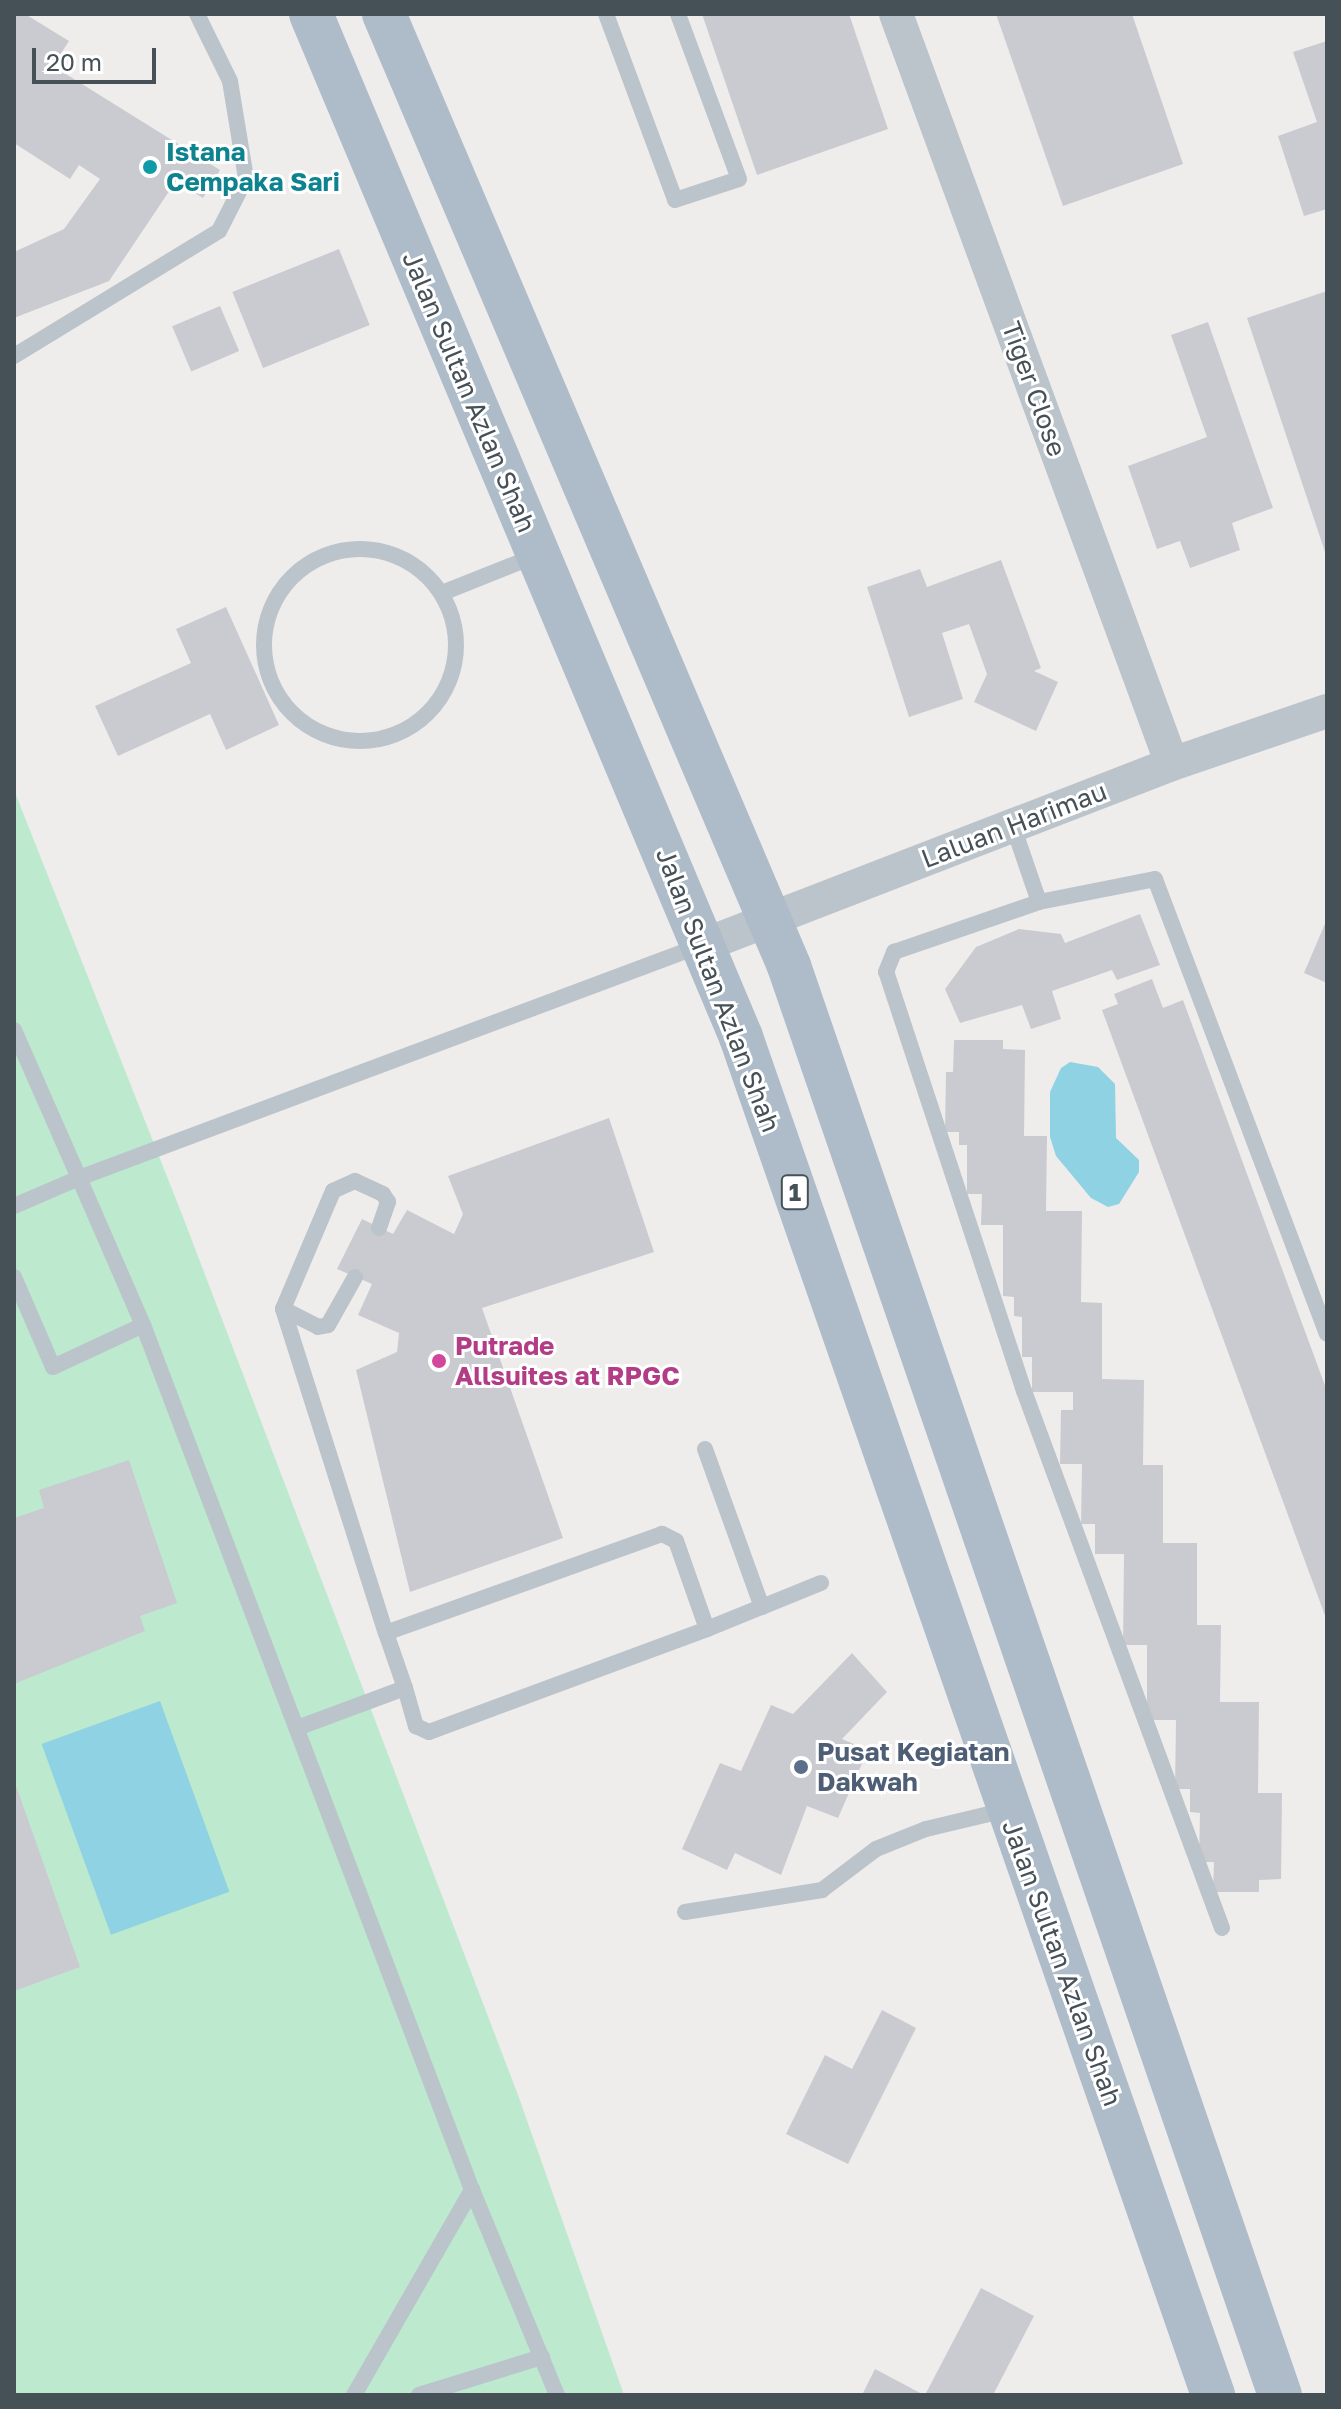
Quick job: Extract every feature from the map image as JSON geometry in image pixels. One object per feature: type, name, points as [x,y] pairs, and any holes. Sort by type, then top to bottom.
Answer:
[{"type":"main road","name":"Jalan Sultan Azlan Shah","points":[[311,14],[704,945],[862,1381],[1006,1810],[1213,2395]]},
{"type":"main road","points":[[384,14],[771,920],[1280,2395]]},
{"type":"street","name":"Tiger Close","points":[[896,14],[1172,764]]},
{"type":"street","name":"Laluan Harimau","points":[[704,945],[1172,764],[1327,711]]},
{"type":"lane","points":[[14,356],[219,231],[246,178],[230,81],[197,14]]},
{"type":"lane","points":[[606,14],[675,200],[739,179],[678,14]]},
{"type":"lane","points":[[364,548],[395,554],[421,570],[442,593],[455,623],[457,656],[446,687],[418,720],[400,733],[369,742],[336,739],[306,725],[284,704],[269,677],[263,646],[269,615],[282,587],[305,565],[333,552],[364,548]]},
{"type":"lane","points":[[442,593],[537,555]]},
{"type":"lane","points":[[1013,826],[1039,902]]},
{"type":"lane","points":[[1222,1928],[1024,1391],[886,972],[894,952],[1039,902],[1155,879],[1162,889],[1327,1334]]},
{"type":"lane","points":[[14,1206],[79,1178],[704,945]]},
{"type":"lane","points":[[14,1030],[143,1325],[472,2190],[557,2395]]},
{"type":"lane","points":[[379,1228],[388,1202],[383,1194],[355,1181],[333,1191],[283,1309],[416,1726],[429,1732],[707,1629],[821,1583]]},
{"type":"lane","points":[[14,1277],[53,1367],[143,1325]]},
{"type":"lane","points":[[283,1309],[318,1327],[328,1325],[355,1277]]},
{"type":"lane","points":[[705,1449],[762,1607]]},
{"type":"lane","points":[[386,1633],[662,1534],[676,1541],[707,1629]]},
{"type":"lane","points":[[297,1728],[405,1688]]},
{"type":"lane","points":[[685,1912],[822,1890],[876,1849],[926,1829],[1006,1810]]},
{"type":"lane","points":[[354,2395],[472,2190]]},
{"type":"lane","points":[[424,2394],[542,2357]]},
{"type":"green space","points":[[14,790],[183,1217],[518,2095],[624,2395],[14,2395]]},
{"type":"water","points":[[1070,1062],[1098,1067],[1115,1084],[1116,1138],[1139,1160],[1139,1172],[1119,1204],[1108,1207],[1091,1198],[1056,1156],[1050,1137],[1050,1092],[1061,1068]]},
{"type":"water","points":[[160,1701],[229,1892],[111,1935],[42,1744]]},
{"type":"building","name":"Istana Cempaka Sari","points":[[14,14],[25,14],[69,41],[53,66],[220,170],[203,198],[176,181],[109,281],[14,318],[14,252],[64,229],[100,179],[79,165],[70,179],[14,143]]},
{"type":"building","points":[[702,14],[849,14],[888,129],[757,175]]},
{"type":"building","points":[[996,14],[1132,14],[1183,164],[1063,206]]},
{"type":"building","points":[[1327,41],[1327,209],[1304,216],[1278,136],[1317,122],[1293,52]]},
{"type":"building","points":[[339,249],[370,325],[263,368],[232,292]]},
{"type":"building","points":[[1327,291],[1327,555],[1326,555],[1247,318]]},
{"type":"building","points":[[220,306],[239,351],[191,371],[172,326]]},
{"type":"building","points":[[1208,322],[1273,508],[1232,523],[1240,550],[1190,568],[1180,541],[1157,549],[1128,466],[1207,437],[1171,335]]},
{"type":"building","points":[[1001,560],[1041,668],[1034,671],[1058,682],[1036,731],[974,702],[987,674],[969,624],[942,633],[963,699],[909,717],[867,587],[920,569],[927,587]]},
{"type":"building","points":[[226,607],[279,725],[226,750],[210,714],[118,756],[95,706],[191,663],[176,629]]},
{"type":"building","points":[[1140,914],[1160,965],[1117,980],[1112,970],[1052,991],[1061,1019],[1031,1029],[1022,1005],[960,1023],[945,989],[976,947],[1019,929],[1061,934],[1065,943]]},
{"type":"building","points":[[1327,919],[1327,983],[1304,973]]},
{"type":"building","points":[[1152,979],[1163,1008],[1183,1000],[1327,1391],[1327,1621],[1102,1010],[1118,1004],[1114,994]]},
{"type":"building","points":[[954,1040],[1003,1040],[1003,1049],[1025,1050],[1024,1136],[1047,1136],[1046,1211],[1082,1211],[1081,1302],[1102,1303],[1102,1379],[1144,1380],[1143,1465],[1163,1465],[1163,1543],[1197,1543],[1197,1625],[1221,1625],[1220,1702],[1259,1702],[1258,1793],[1282,1793],[1281,1879],[1259,1880],[1259,1892],[1213,1892],[1214,1862],[1199,1862],[1200,1813],[1190,1812],[1190,1789],[1175,1789],[1176,1720],[1147,1720],[1147,1645],[1123,1645],[1124,1554],[1095,1554],[1095,1524],[1081,1524],[1082,1464],[1060,1464],[1061,1410],[1073,1410],[1073,1392],[1032,1392],[1032,1357],[1022,1357],[1022,1317],[1014,1316],[1014,1297],[1003,1296],[1003,1225],[981,1225],[982,1194],[967,1194],[967,1145],[959,1145],[959,1132],[945,1132],[946,1072],[953,1072]]},
{"type":"building","name":"Putrade Allsuites at RPGC","points":[[609,1118],[654,1252],[482,1308],[563,1538],[410,1592],[356,1370],[397,1352],[399,1333],[358,1315],[372,1284],[337,1269],[362,1219],[393,1234],[407,1210],[454,1234],[463,1214],[448,1176]]},
{"type":"building","points":[[129,1460],[177,1603],[140,1616],[145,1631],[14,1684],[14,1518],[44,1508],[39,1490]]},
{"type":"building","name":"Pusat Kegiatan Dakwah","points":[[852,1653],[887,1692],[842,1739],[868,1750],[838,1818],[807,1806],[781,1875],[735,1853],[727,1870],[682,1849],[720,1763],[741,1771],[771,1705],[793,1714]]},
{"type":"building","points":[[14,1780],[80,1967],[14,1991]]},
{"type":"building","points":[[882,2010],[916,2028],[848,2164],[786,2134],[825,2055],[852,2069]]},
{"type":"building","points":[[981,2288],[1034,2316],[993,2395],[925,2395]]},
{"type":"building","points":[[875,2369],[924,2395],[862,2395]]},
{"type":"place","name":"Istana Cempaka Sari","points":[[150,167]]},
{"type":"place","name":"Putrade Allsuites at RPGC","points":[[439,1361]]},
{"type":"place","name":"Pusat Kegiatan Dakwah","points":[[801,1767]]}]
